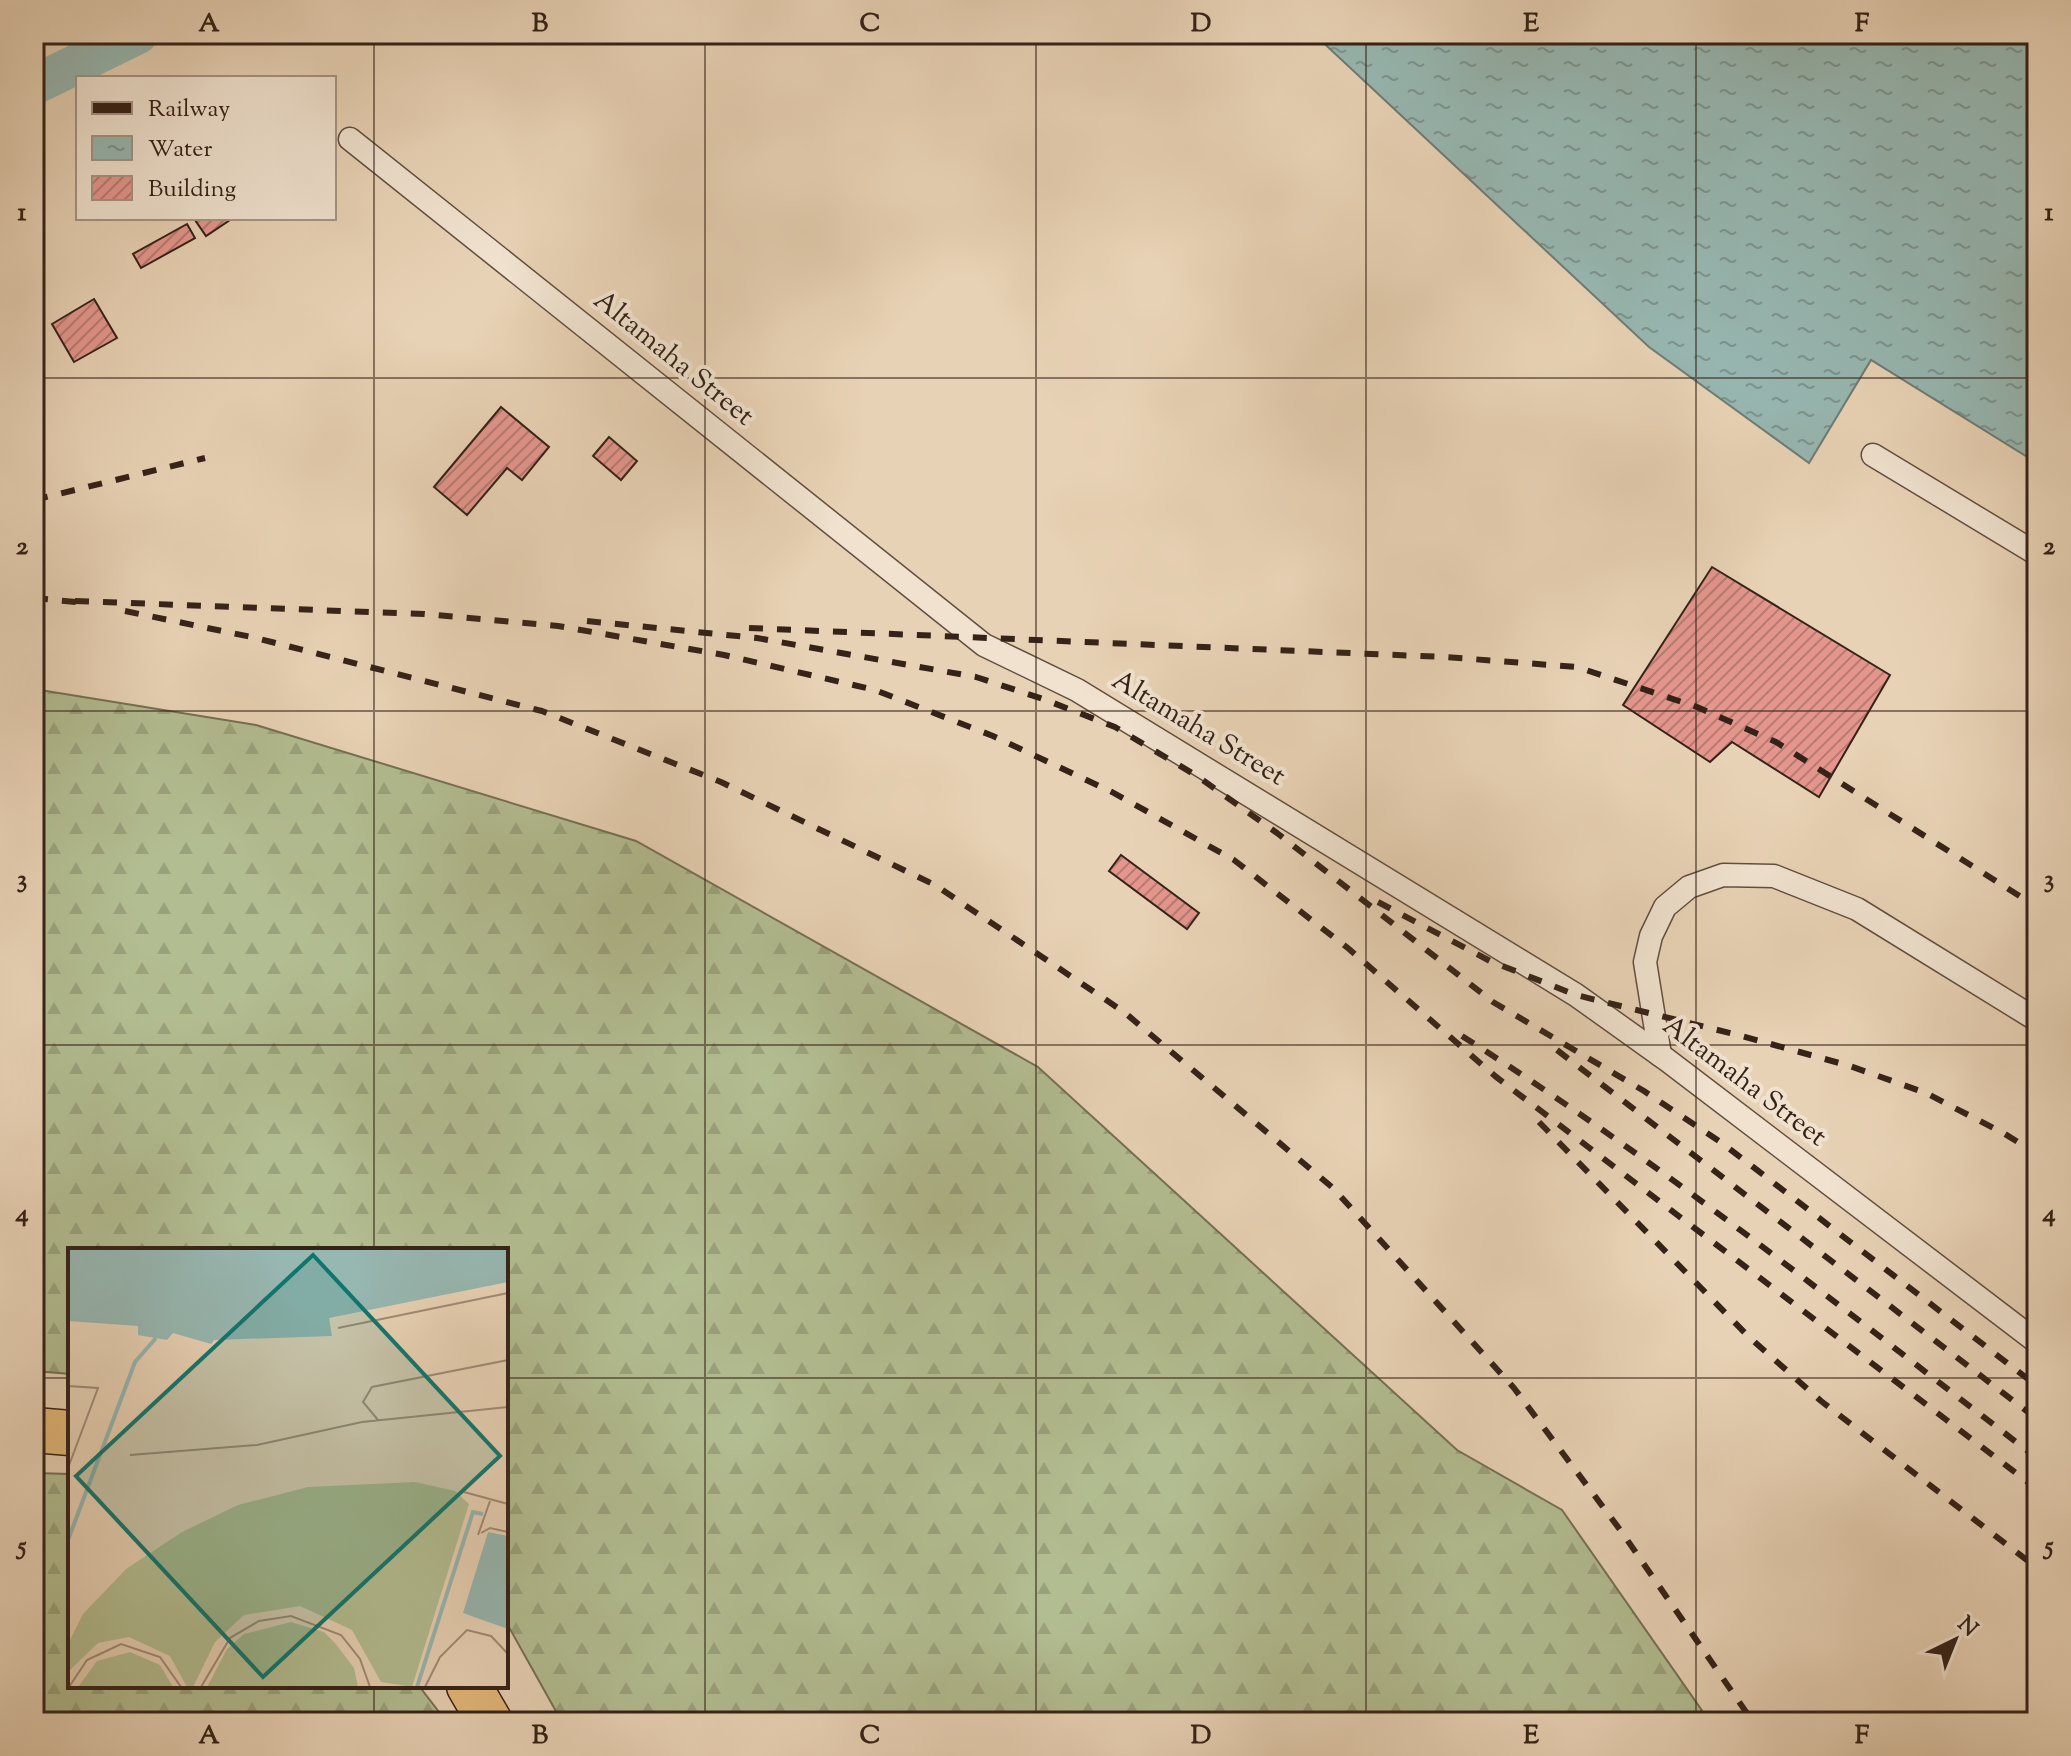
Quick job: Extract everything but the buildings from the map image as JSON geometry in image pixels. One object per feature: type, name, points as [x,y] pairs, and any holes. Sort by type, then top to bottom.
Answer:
[{"type":"highway","points":[[34,1430],[68,1433]]},
{"type":"highway","points":[[470,1688],[490,1722]]},
{"type":"lane","name":"Altamaha Street","points":[[350,139],[984,645],[1091,698],[1576,995],[1660,1055],[2037,1342]]},
{"type":"lane","points":[[1873,455],[2037,554]]},
{"type":"lane","points":[[1660,1055],[1645,962],[1651,936],[1665,907],[1689,887],[1723,875],[1774,876],[1857,909],[2037,1020]]},
{"type":"green space","points":[[34,689],[256,725],[636,841],[1038,1067],[1457,1450],[1562,1510],[1710,1722],[562,1722],[508,1626],[508,1248],[68,1248],[68,1374],[34,1371]]},
{"type":"green space","points":[[34,1473],[68,1474],[68,1688],[421,1688],[443,1722],[34,1722]]},
{"type":"water","points":[[1314,34],[2037,34],[2037,463],[1871,360],[1809,463],[1649,347]]},
{"type":"waterway","points":[[34,85],[138,34]]},
{"type":"railway","points":[[34,500],[205,458]]},
{"type":"railway","points":[[34,598],[86,603]]},
{"type":"railway","points":[[75,601],[424,614],[558,626],[724,655],[875,690],[993,736],[1112,792],[1234,860],[1349,949],[1495,1076],[2037,1489]]},
{"type":"railway","points":[[125,611],[256,638],[542,711],[721,782],[935,885],[1124,1012],[1333,1188],[1514,1388],[1621,1531],[1753,1722]]},
{"type":"railway","points":[[587,621],[757,638],[976,677],[1115,727],[1197,776],[1277,833],[1493,1002],[1644,1091],[1722,1143],[2037,1386]]},
{"type":"railway","points":[[749,628],[1445,657],[1577,667],[1697,707],[1776,742],[2037,907]]},
{"type":"railway","points":[[1378,902],[1490,961],[1576,995],[1850,1066],[1926,1093],[2037,1154]]},
{"type":"railway","points":[[1462,1036],[1683,1187],[2037,1458]]},
{"type":"railway","points":[[1557,1050],[2037,1419]]},
{"type":"railway","points":[[1539,1122],[1748,1336],[1821,1401],[2037,1568]]}]
